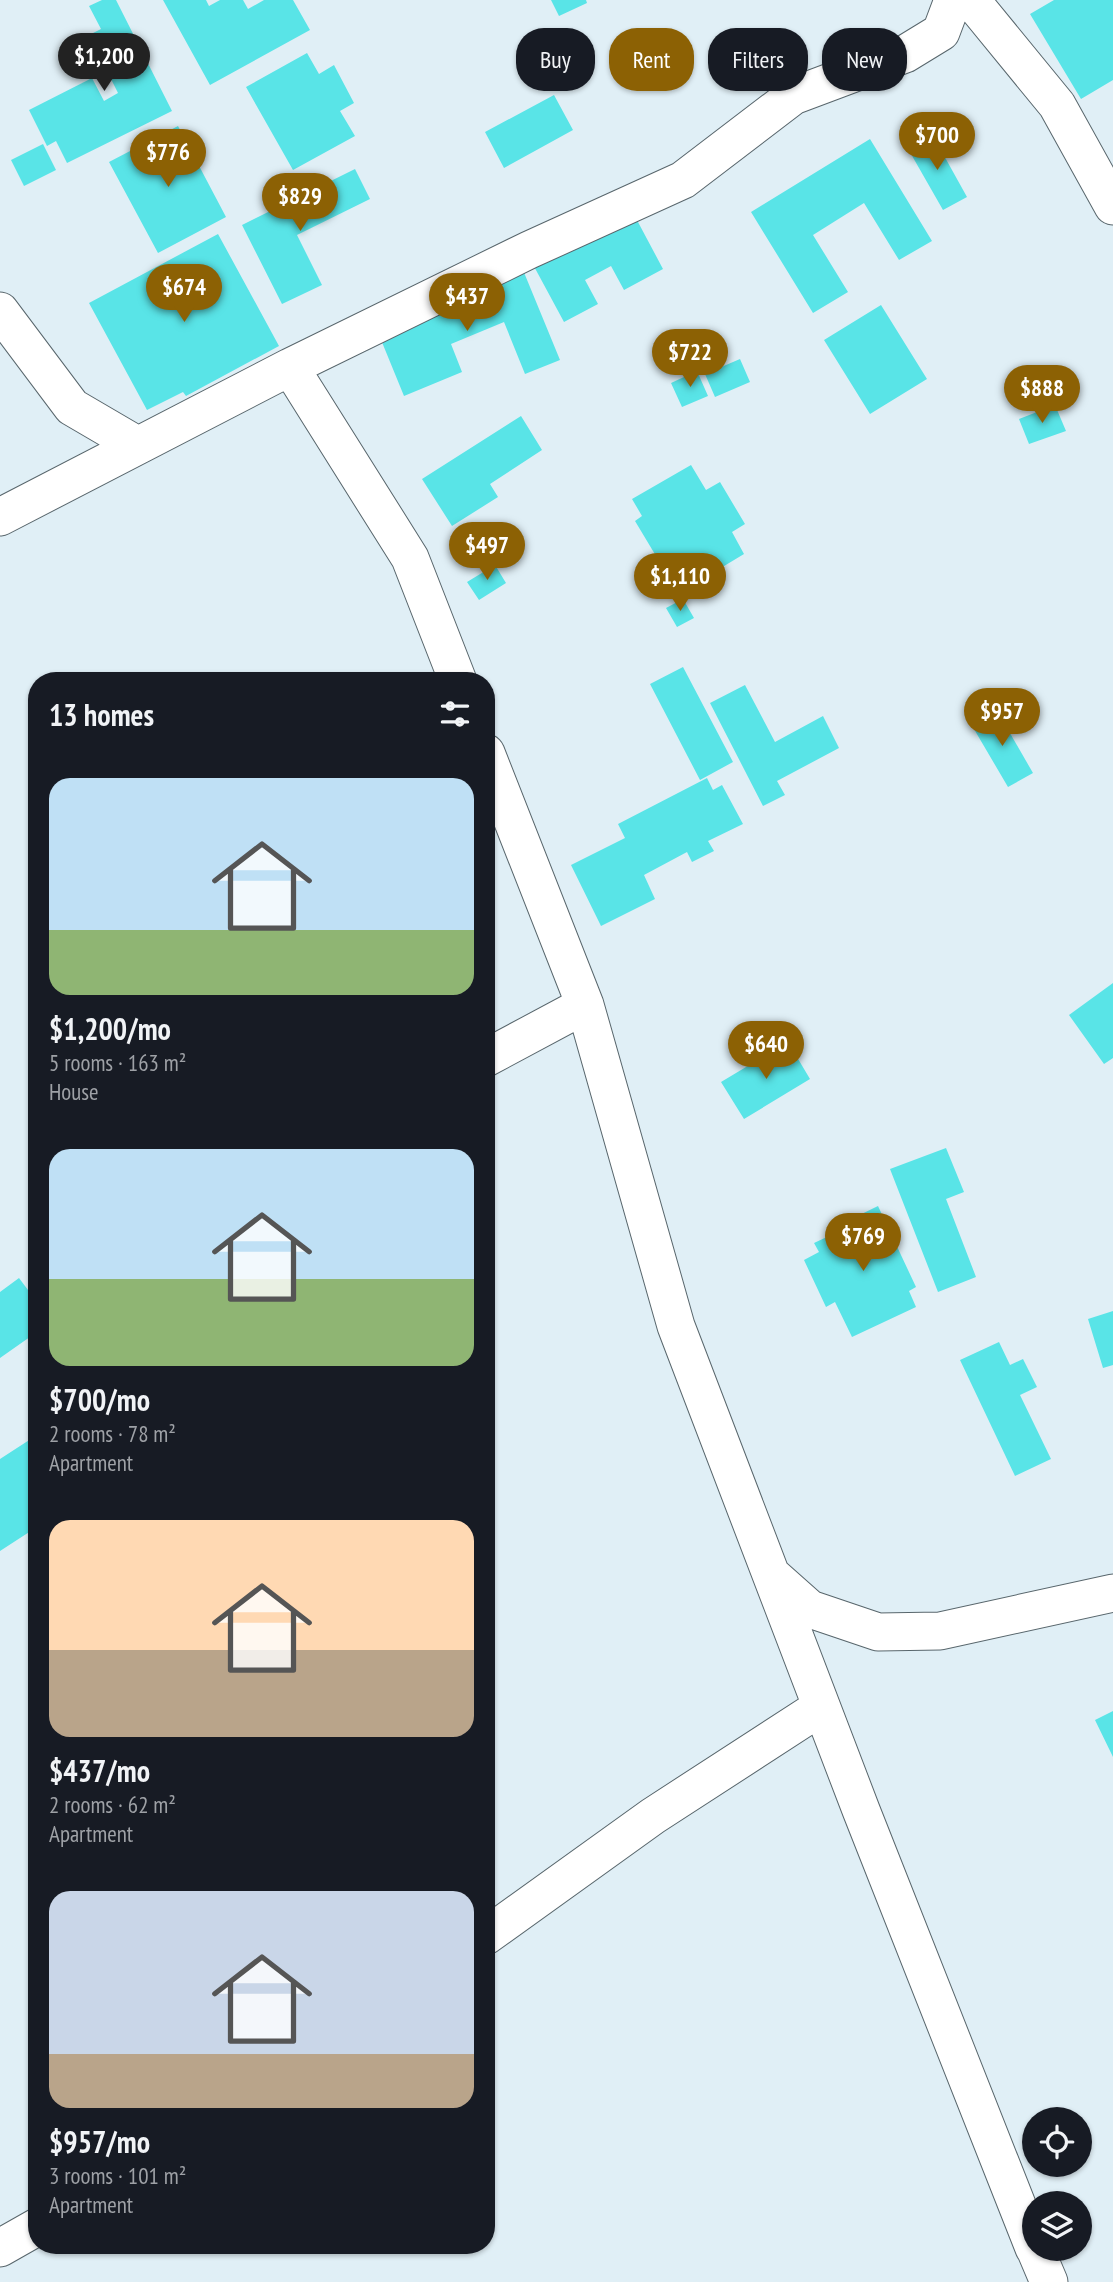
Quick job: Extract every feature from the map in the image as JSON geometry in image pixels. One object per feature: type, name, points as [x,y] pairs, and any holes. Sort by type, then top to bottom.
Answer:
[{"type":"street","points":[[0,517],[290,366],[529,250],[683,180],[793,96],[905,54],[941,32],[953,0]]},
{"type":"street","points":[[971,0],[1057,105],[1113,206]]},
{"type":"street","points":[[0,311],[72,407],[137,445]]},
{"type":"street","points":[[290,366],[410,558],[454,672]]},
{"type":"street","points":[[495,776],[585,1005],[676,1326],[821,1707],[1022,2215]]},
{"type":"street","points":[[495,1054],[585,1005]]},
{"type":"street","points":[[772,1575],[810,1609],[878,1632],[940,1630],[1113,1593]]},
{"type":"street","points":[[495,1930],[653,1816],[821,1707]]},
{"type":"street","points":[[0,2248],[28,2232]]},
{"type":"street","points":[[1040,2261],[1049,2282]]},
{"type":"building","points":[[102,0],[116,0],[172,111],[67,163],[56,141],[47,146],[29,110],[92,78],[104,101],[118,93],[89,35],[101,29],[89,6]]},
{"type":"building","points":[[163,0],[206,0],[209,6],[220,0],[243,0],[248,9],[264,0],[293,0],[310,30],[210,85]]},
{"type":"building","points":[[551,0],[586,0],[587,3],[559,16]]},
{"type":"building","points":[[1054,0],[1113,0],[1113,80],[1081,99],[1030,14]]},
{"type":"building","points":[[307,53],[319,74],[334,65],[354,103],[340,111],[355,136],[293,170],[246,87]]},
{"type":"building","points":[[554,95],[573,130],[504,168],[485,132]]},
{"type":"building","points":[[178,126],[226,217],[158,253],[109,162]]},
{"type":"building","points":[[932,134],[967,197],[943,210],[907,147]]},
{"type":"building","points":[[870,139],[932,241],[899,260],[864,203],[813,235],[848,292],[813,313],[751,212]]},
{"type":"building","points":[[43,144],[56,170],[24,186],[11,160]]},
{"type":"building","points":[[355,169],[370,199],[297,235],[322,285],[282,304],[242,225]]},
{"type":"building","points":[[630,207],[663,269],[624,290],[611,266],[585,280],[598,304],[564,322],[530,259]]},
{"type":"building","points":[[218,234],[279,346],[186,396],[183,392],[147,410],[89,303]]},
{"type":"building","points":[[523,270],[560,360],[525,374],[504,322],[451,344],[462,372],[404,396],[377,330]]},
{"type":"building","points":[[881,305],[927,379],[870,414],[824,340]]},
{"type":"building","points":[[740,359],[750,382],[715,397],[705,374]]},
{"type":"building","points":[[697,371],[708,396],[682,407],[671,383]]},
{"type":"building","points":[[1055,405],[1066,431],[1029,444],[1019,419]]},
{"type":"building","points":[[521,416],[542,450],[490,484],[498,497],[452,526],[422,479]]},
{"type":"building","points":[[691,465],[706,490],[720,482],[745,524],[732,532],[744,554],[681,592],[635,521],[642,516],[632,499]]},
{"type":"building","points":[[495,565],[506,583],[479,600],[467,582]]},
{"type":"building","points":[[683,599],[694,618],[677,627],[666,608]]},
{"type":"building","points":[[683,667],[733,762],[700,780],[650,684]]},
{"type":"building","points":[[745,685],[775,742],[823,716],[839,748],[777,781],[785,795],[763,806],[710,703]]},
{"type":"building","points":[[996,709],[1033,773],[1008,787],[971,724]]},
{"type":"building","points":[[707,778],[713,790],[722,785],[743,824],[708,841],[714,851],[692,862],[687,852],[644,875],[655,899],[601,926],[571,865],[625,838],[618,824]]},
{"type":"building","points":[[1113,983],[1113,1058],[1104,1064],[1069,1015]]},
{"type":"building","points":[[788,1042],[810,1079],[744,1119],[721,1082]]},
{"type":"building","points":[[946,1148],[964,1192],[946,1199],[976,1277],[938,1292],[890,1169]]},
{"type":"building","points":[[878,1206],[916,1287],[909,1291],[916,1307],[852,1337],[835,1302],[826,1307],[804,1260],[819,1252],[814,1243],[844,1229],[841,1224]]},
{"type":"building","points":[[19,1278],[28,1290],[28,1338],[0,1358],[0,1292]]},
{"type":"building","points":[[1113,1311],[1113,1365],[1103,1368],[1088,1319]]},
{"type":"building","points":[[999,1342],[1010,1365],[1023,1359],[1037,1387],[1020,1395],[1051,1459],[1015,1476],[960,1360]]},
{"type":"building","points":[[28,1441],[28,1533],[0,1551],[0,1459]]},
{"type":"building","points":[[1113,1711],[1113,1757],[1095,1720]]}]
